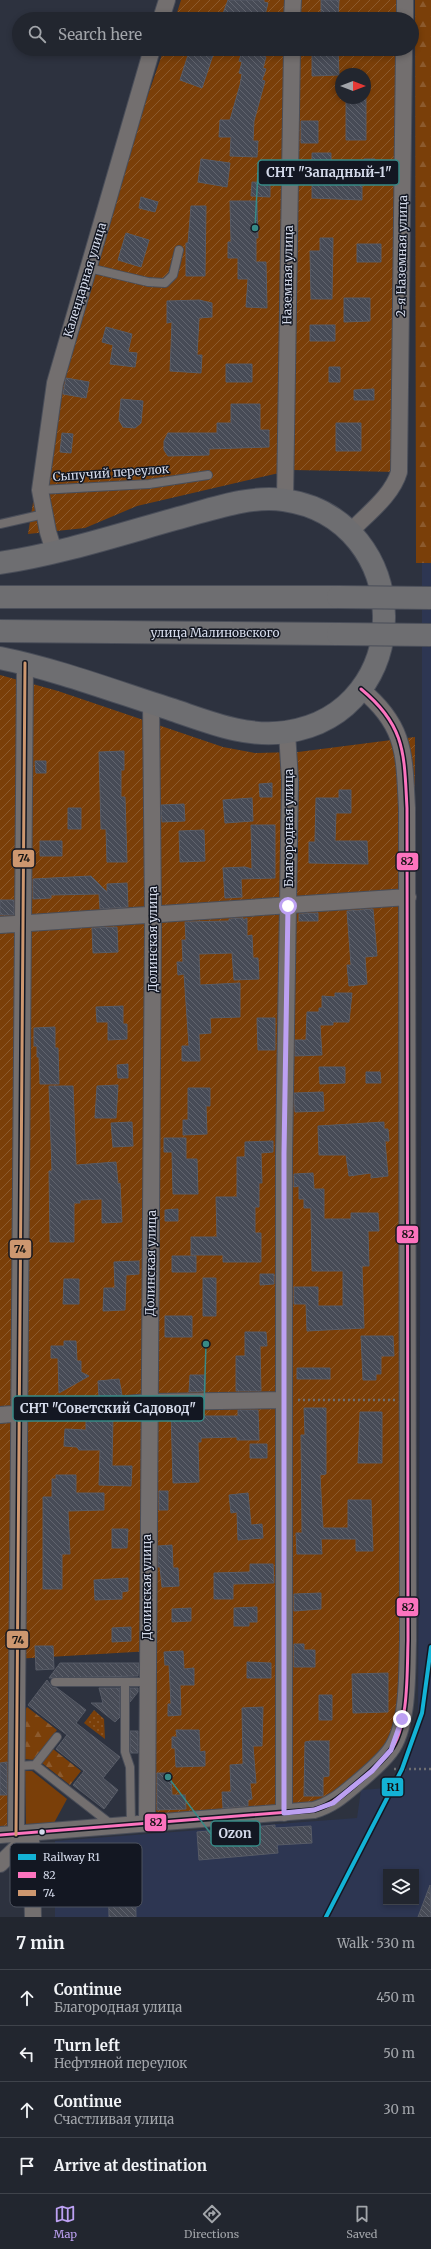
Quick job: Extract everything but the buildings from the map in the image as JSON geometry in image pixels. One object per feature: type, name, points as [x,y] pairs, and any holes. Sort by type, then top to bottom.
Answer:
[{"type":"highway","points":[[0,563],[54,551],[244,502],[272,499],[285,500],[316,510],[350,532],[364,549],[373,566],[380,584],[386,621],[383,640],[371,672],[361,689],[334,714],[312,724],[287,732],[265,734],[246,732],[25,663],[0,658]]},
{"type":"highway","points":[[0,597],[431,598]]},
{"type":"highway","name":"улица Малиновского","points":[[0,631],[431,635]]},
{"type":"street","points":[[163,12],[166,0]]},
{"type":"street","points":[[292,12],[293,0]]},
{"type":"street","points":[[405,0],[405,12]]},
{"type":"street","name":"Календарная улица","points":[[54,551],[44,514],[40,490],[55,383],[150,56]]},
{"type":"street","name":"Наземная улица","points":[[285,500],[292,56]]},
{"type":"street","name":"2-я Наземная улица","points":[[350,532],[396,482],[400,463],[404,56]]},
{"type":"street","points":[[25,663],[18,1414],[17,1766],[25,1843]]},
{"type":"street","points":[[0,1835],[24,1835],[113,1826],[314,1810],[328,1805],[372,1771],[391,1750],[398,1734],[402,1719],[407,1677],[408,1641],[407,808],[404,753],[391,719],[382,707],[361,689]]},
{"type":"street","name":"Долинская улица","points":[[139,1824],[147,1682],[153,914],[151,703]]},
{"type":"street","name":"Благородная улица","points":[[284,1813],[284,1154],[290,781],[287,732]]},
{"type":"street","points":[[0,925],[408,897]]},
{"type":"street","points":[[0,1415],[149,1402],[284,1400]]},
{"type":"street","points":[[17,1843],[24,1835]]},
{"type":"street","points":[[0,1864],[10,1852]]},
{"type":"street","points":[[32,1907],[33,1917]]},
{"type":"lane","points":[[89,268],[148,282],[165,283],[173,275],[179,250]]},
{"type":"lane","name":"Сыпучий переулок","points":[[40,490],[149,484],[208,475]]},
{"type":"lane","points":[[0,524],[44,514]]},
{"type":"lane","points":[[55,1682],[147,1682]]},
{"type":"lane","points":[[125,1682],[125,1752],[130,1767],[139,1824]]},
{"type":"lane","points":[[35,1765],[57,1737]]},
{"type":"lane","points":[[17,1766],[35,1765],[113,1826]]},
{"type":"path","points":[[284,1400],[407,1400]]},
{"type":"path","points":[[372,1771],[431,1769]]},
{"type":"shaded area","points":[[422,0],[431,0],[431,1917],[55,1917],[55,1907],[142,1907],[142,1843],[55,1843],[55,1841],[357,1818],[361,1790],[399,1787],[418,1718],[422,957]]},
{"type":"green space","points":[[181,0],[410,0],[409,12],[177,12]]},
{"type":"green space","points":[[415,0],[431,0],[431,563],[416,563],[415,56],[419,56],[419,12],[415,12]]},
{"type":"green space","points":[[162,56],[409,56],[399,472],[292,470],[137,506],[85,528],[28,534],[56,358]]},
{"type":"green space","points":[[0,675],[58,691],[223,747],[255,753],[298,752],[415,737],[412,1640],[392,1740],[345,1786],[320,1802],[151,1819],[151,1651],[14,1659],[13,1841],[0,1841]]},
{"type":"green space","points":[[27,1707],[57,1730],[35,1760],[24,1759],[24,1712]]},
{"type":"green space","points":[[94,1710],[104,1719],[105,1739],[84,1723]]},
{"type":"green space","points":[[53,1749],[81,1771],[70,1785],[42,1763]]},
{"type":"green space","points":[[25,1771],[32,1771],[67,1799],[54,1823],[26,1824]]},
{"type":"rail line","name":"R1","points":[[326,1917],[402,1769],[422,1713],[431,1647]]},
{"type":"transit line","name":"74","points":[[16,1835],[25,663]]},
{"type":"transit line","name":"82","points":[[0,1835],[314,1810],[337,1799],[375,1768],[390,1751],[401,1728],[406,1698],[408,1641],[407,808],[403,756],[395,729],[387,716],[376,703],[361,689]]},
{"type":"place","name":"СНТ \"Западный-1\"","points":[[255,228]]},
{"type":"place","name":"СНТ \"Советский Садовод\"","points":[[206,1344]]},
{"type":"place","name":"Ozon","points":[[168,1777]]},
{"type":"route","points":[[288,906],[284,1154],[284,1813],[314,1810],[333,1803],[372,1771],[391,1750],[398,1734],[402,1719]]}]
